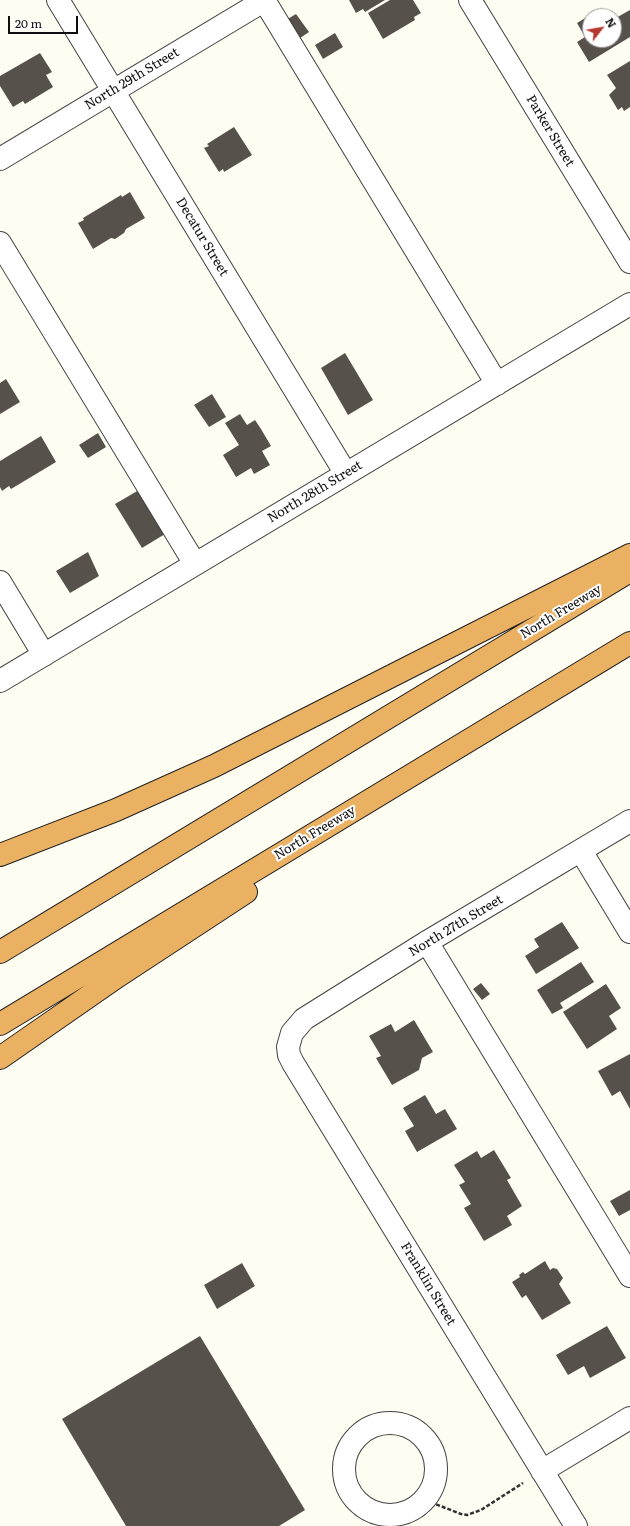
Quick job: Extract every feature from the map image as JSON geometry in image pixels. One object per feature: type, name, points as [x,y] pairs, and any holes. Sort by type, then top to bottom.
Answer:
[{"type":"highway","points":[[0,855],[116,810],[214,766],[630,555]]},
{"type":"highway","name":"North Freeway","points":[[0,952],[630,571]]},
{"type":"highway","name":"North Freeway","points":[[0,1024],[630,643]]},
{"type":"highway","points":[[0,1058],[118,976],[538,698]]},
{"type":"street","name":"Decatur Street","points":[[58,0],[346,474]]},
{"type":"street","name":"North 29th Street","points":[[0,159],[264,0]]},
{"type":"street","points":[[264,0],[497,384]]},
{"type":"street","name":"Parker Street","points":[[470,0],[630,262]]},
{"type":"street","points":[[0,243],[195,564]]},
{"type":"street","name":"North 28th Street","points":[[0,681],[630,304]]},
{"type":"street","points":[[0,582],[44,654]]},
{"type":"street","name":"North 27th Street","points":[[289,1040],[297,1026],[304,1019],[427,942],[630,821]]},
{"type":"street","points":[[581,851],[630,932]]},
{"type":"street","points":[[427,942],[630,1276]]},
{"type":"street","name":"Franklin Street","points":[[289,1040],[289,1054],[293,1063],[576,1526]]},
{"type":"street","points":[[542,1471],[630,1418]]},
{"type":"street","points":[[390,1422],[406,1425],[420,1433],[430,1445],[436,1459],[436,1474],[433,1488],[425,1500],[413,1510],[375,1521],[370,1511],[358,1502],[349,1491],[344,1476],[344,1460],[350,1444],[361,1432],[375,1425],[390,1422]]},
{"type":"path","points":[[425,1500],[467,1515],[481,1510],[518,1486]]},
{"type":"building","points":[[349,0],[385,0],[365,12],[363,9],[356,13]]},
{"type":"building","points":[[390,0],[413,0],[421,13],[414,17],[415,20],[383,39],[368,13]]},
{"type":"building","points":[[630,10],[630,37],[622,42],[622,14]]},
{"type":"building","points":[[296,14],[309,32],[300,38],[286,20]]},
{"type":"building","points":[[582,20],[582,32],[577,23]]},
{"type":"building","points":[[335,33],[343,47],[323,59],[315,45]]},
{"type":"building","points":[[582,39],[582,48],[612,48],[589,62],[577,42]]},
{"type":"building","points":[[40,53],[52,72],[46,75],[53,87],[25,104],[23,101],[13,107],[0,86],[0,76]]},
{"type":"building","points":[[630,61],[630,107],[624,111],[622,107],[618,110],[609,95],[616,88],[607,75]]},
{"type":"building","points":[[234,127],[252,155],[224,172],[223,169],[219,172],[204,148],[209,146],[207,144]]},
{"type":"building","points":[[130,192],[145,218],[126,229],[124,233],[115,239],[111,238],[93,249],[78,223],[84,220],[83,218],[121,195],[122,197]]},
{"type":"building","points":[[345,353],[373,400],[348,415],[321,368]]},
{"type":"building","points":[[6,379],[20,402],[0,414],[0,383]]},
{"type":"building","points":[[212,394],[226,417],[209,427],[194,405]]},
{"type":"building","points":[[240,414],[247,425],[255,420],[271,446],[262,451],[270,465],[254,474],[251,468],[236,477],[223,455],[239,445],[225,423]]},
{"type":"building","points":[[98,433],[106,447],[88,458],[79,445]]},
{"type":"building","points":[[41,436],[56,462],[11,489],[9,486],[2,491],[0,487],[0,461]]},
{"type":"building","points":[[139,490],[165,534],[142,548],[115,504]]},
{"type":"building","points":[[88,552],[99,576],[70,593],[56,571]]},
{"type":"building","points":[[562,922],[579,948],[536,974],[525,956],[539,947],[534,939]]},
{"type":"building","points":[[581,962],[594,982],[560,1003],[563,1008],[552,1014],[537,990]]},
{"type":"building","points":[[481,983],[490,994],[482,1000],[473,989]]},
{"type":"building","points":[[606,984],[621,1008],[609,1016],[617,1029],[587,1049],[563,1012]]},
{"type":"building","points":[[414,1020],[433,1052],[422,1058],[419,1070],[392,1085],[376,1058],[381,1056],[369,1036],[391,1024],[395,1032]]},
{"type":"building","points":[[630,1054],[630,1109],[620,1091],[612,1096],[598,1071]]},
{"type":"building","points":[[425,1095],[436,1114],[445,1109],[457,1129],[417,1152],[405,1131],[414,1126],[403,1108]]},
{"type":"building","points":[[494,1150],[511,1178],[507,1180],[522,1206],[507,1216],[512,1225],[484,1241],[464,1208],[471,1204],[459,1185],[465,1182],[454,1165],[477,1151],[481,1158]]},
{"type":"building","points":[[630,1190],[630,1210],[619,1216],[610,1201]]},
{"type":"building","points":[[545,1261],[550,1270],[553,1268],[557,1269],[563,1278],[559,1284],[571,1303],[542,1320],[526,1295],[522,1298],[512,1282],[520,1277],[519,1275],[523,1272],[525,1274]]},
{"type":"building","points":[[242,1263],[255,1286],[217,1309],[204,1285]]},
{"type":"building","points":[[607,1326],[626,1358],[590,1378],[584,1366],[568,1375],[556,1355]]},
{"type":"building","points":[[200,1336],[305,1510],[279,1526],[126,1526],[62,1419]]}]
